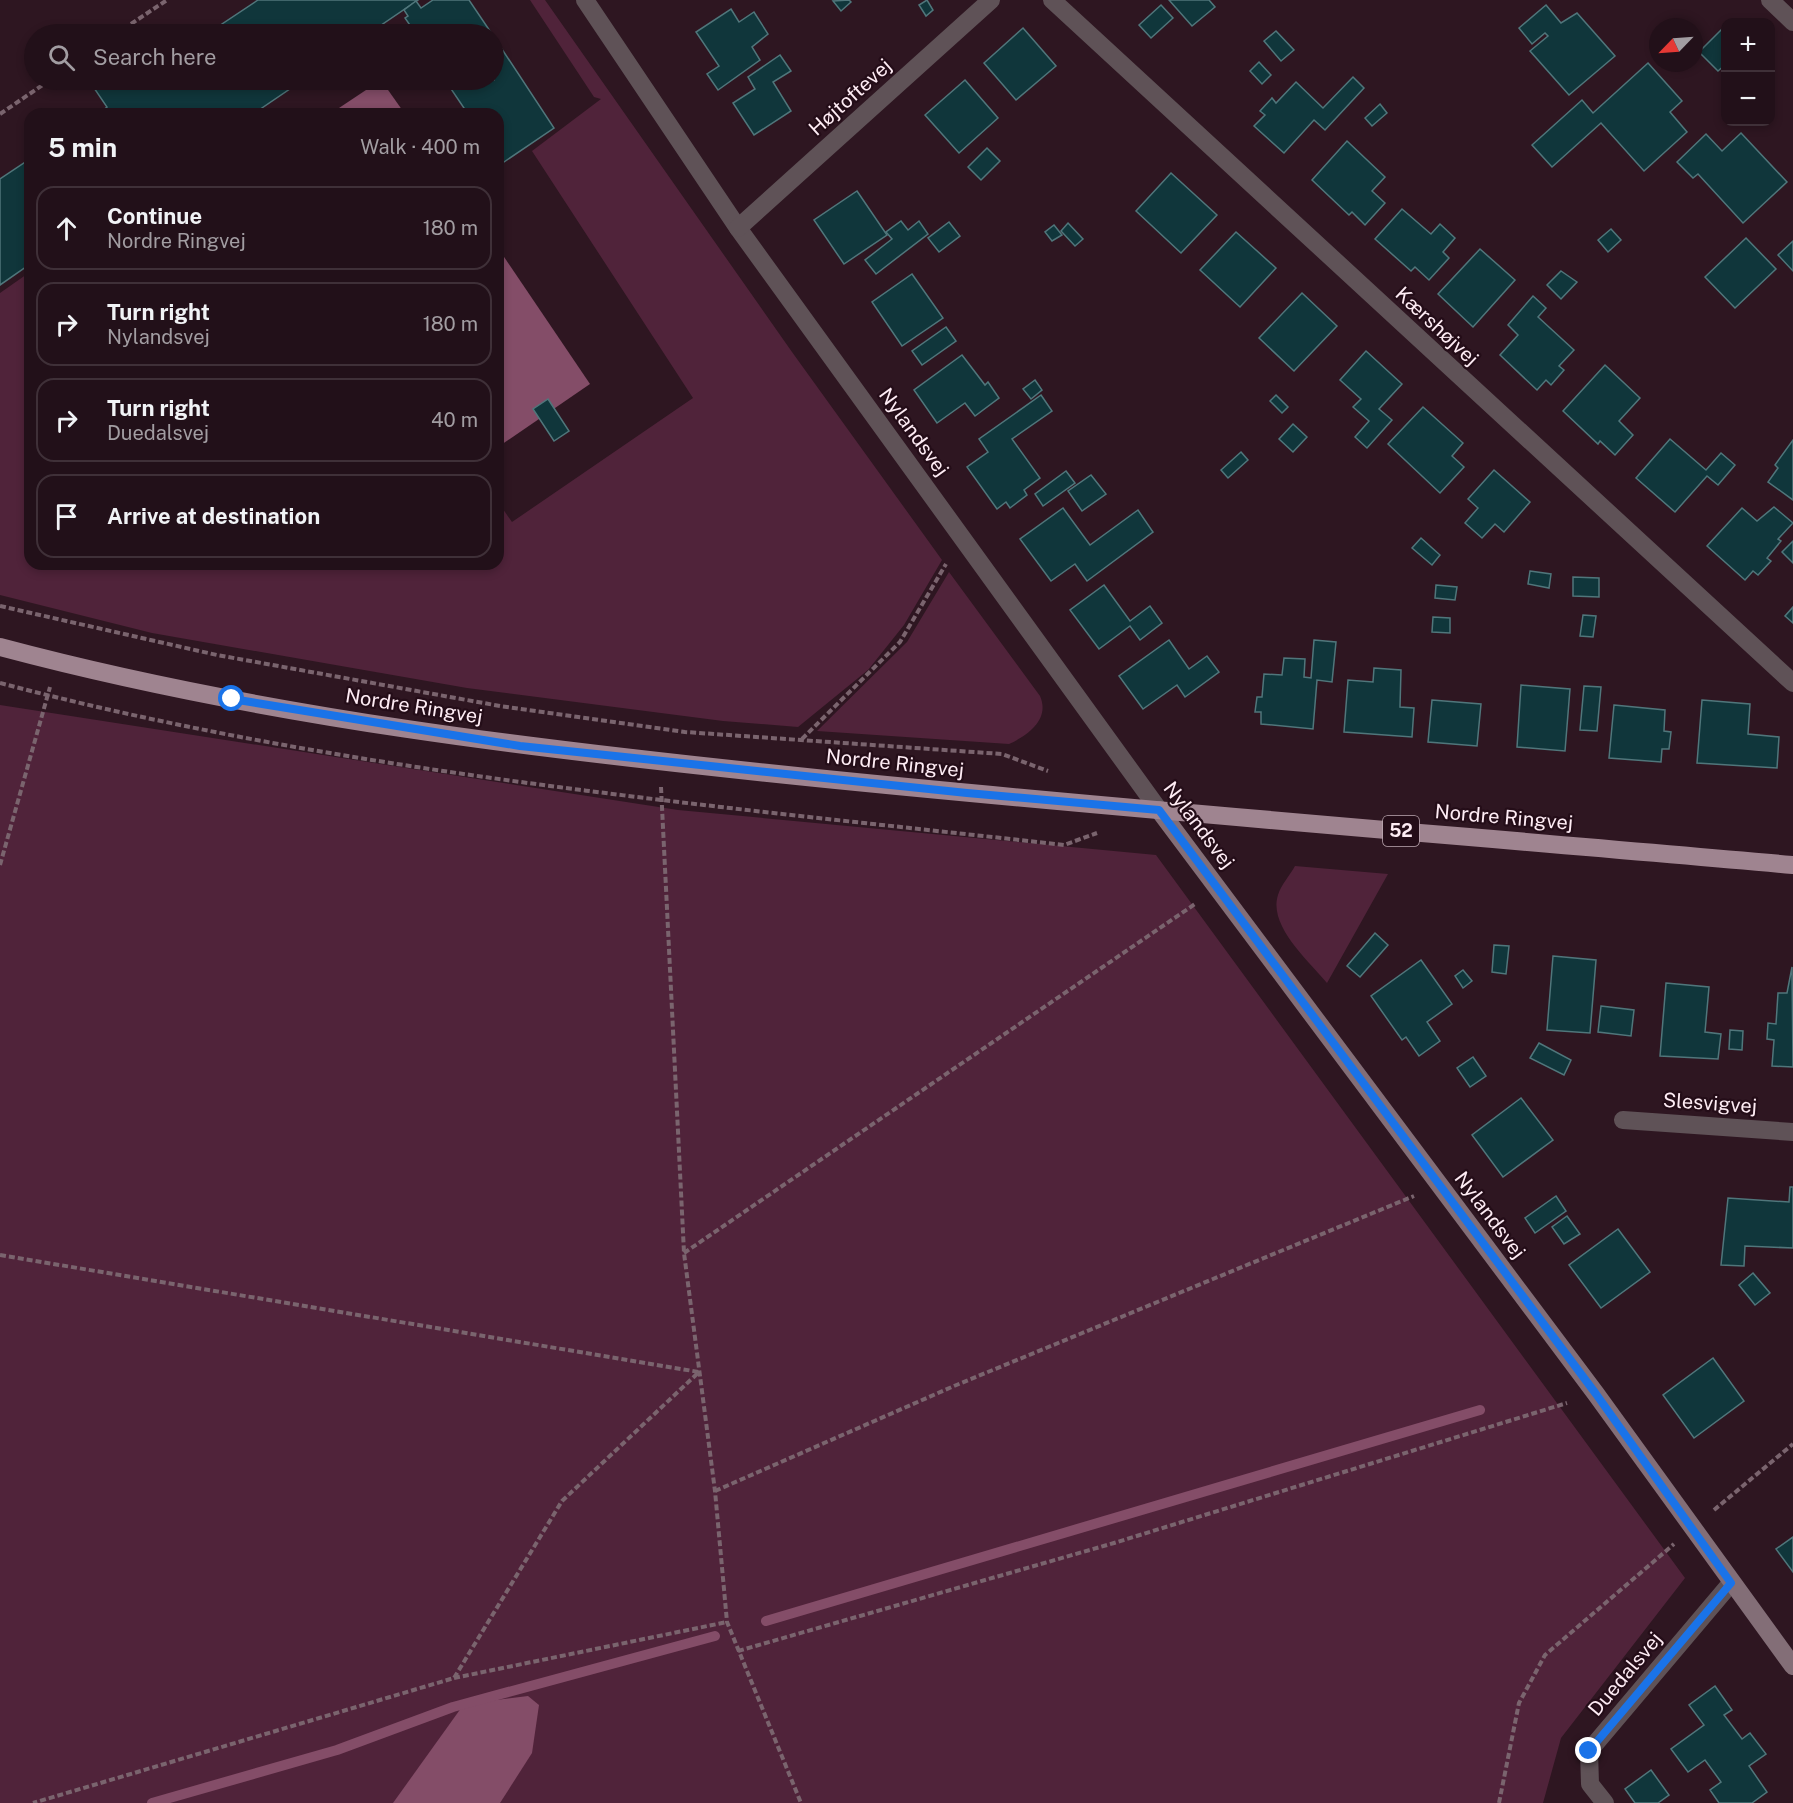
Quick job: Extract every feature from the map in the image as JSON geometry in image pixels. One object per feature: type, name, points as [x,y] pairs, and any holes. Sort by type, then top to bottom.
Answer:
[{"type":"main road","name":"Nordre Ringvej","points":[[0,647],[232,699],[520,746],[660,762],[1159,810],[1793,865]]},
{"type":"street","name":"Nylandsvej","points":[[585,0],[738,228],[1159,810],[1596,1394],[1793,1666]]},
{"type":"street","name":"Højtoftevej","points":[[738,228],[991,0]]},
{"type":"street","name":"Kærshøjvej","points":[[1052,0],[1793,683]]},
{"type":"street","points":[[1770,0],[1793,22]]},
{"type":"street","name":"Slesvigvej","points":[[1623,1120],[1793,1132]]},
{"type":"street","name":"Duedalsvej","points":[[1605,1803],[1590,1784],[1589,1751],[1731,1583]]},
{"type":"path","points":[[132,24],[167,0]]},
{"type":"path","points":[[0,114],[35,90]]},
{"type":"path","points":[[801,740],[900,642],[961,536]]},
{"type":"path","points":[[0,606],[217,655],[500,706],[686,732],[1002,754],[1058,774]]},
{"type":"path","points":[[0,865],[49,696],[52,659]]},
{"type":"path","points":[[660,762],[684,1253],[715,1491],[728,1622],[801,1803]]},
{"type":"path","points":[[684,1253],[1218,888]]},
{"type":"path","points":[[715,1491],[954,1386],[1440,1185]]},
{"type":"path","points":[[0,1255],[699,1372]]},
{"type":"path","points":[[453,1678],[562,1501],[699,1372]]},
{"type":"path","points":[[738,1651],[1114,1543],[1596,1394]]},
{"type":"path","points":[[1499,1803],[1519,1703],[1545,1655],[1793,1444]]},
{"type":"path","points":[[33,1803],[453,1678],[728,1622]]},
{"type":"shaded area","points":[[530,0],[545,0],[792,352],[942,560],[904,625],[868,670],[798,727],[723,721],[467,688],[152,633],[0,595],[0,293],[24,276],[24,570],[504,570],[504,511],[512,522],[693,398],[532,151],[601,99],[594,97]]},
{"type":"shaded area","points":[[366,90],[388,90],[401,108],[339,108]]},
{"type":"shaded area","points":[[504,257],[590,384],[504,443]]},
{"type":"shaded area","points":[[949,572],[1040,696],[1042,712],[1036,725],[1024,736],[1009,744],[817,731],[907,642]]},
{"type":"shaded area","points":[[0,705],[678,810],[1156,855],[1685,1578],[1561,1738],[1543,1803],[0,1803]]},
{"type":"shaded area","points":[[1295,866],[1388,874],[1327,983],[1292,942],[1279,919],[1276,907],[1278,895]]},
{"type":"shaded area","points":[[528,1696],[539,1705],[532,1753],[500,1803],[393,1803],[464,1704]]},
{"type":"building","points":[[258,0],[418,0],[383,24],[222,24]]},
{"type":"building","points":[[433,0],[469,0],[485,24],[409,24],[405,18],[408,16],[404,10],[416,1],[421,8]]},
{"type":"building","points":[[849,0],[851,2],[841,11],[833,1]]},
{"type":"building","points":[[927,0],[933,10],[926,16],[919,5]]},
{"type":"building","points":[[1169,0],[1209,0],[1215,7],[1192,26]]},
{"type":"building","points":[[1161,5],[1173,18],[1151,38],[1139,25]]},
{"type":"building","points":[[1546,5],[1561,23],[1577,13],[1615,56],[1569,95],[1530,51],[1548,36],[1545,33],[1532,44],[1519,28]]},
{"type":"building","points":[[731,9],[739,22],[754,12],[768,34],[752,47],[760,60],[718,90],[707,74],[719,66],[696,32]]},
{"type":"building","points":[[1023,28],[1056,66],[1016,100],[984,63]]},
{"type":"building","points":[[1721,30],[1721,68],[1718,71],[1703,56],[1703,48]]},
{"type":"building","points":[[1276,31],[1294,50],[1281,61],[1264,41]]},
{"type":"building","points":[[504,52],[554,128],[504,162],[504,108],[464,108],[452,90],[504,90]]},
{"type":"building","points":[[780,55],[791,71],[773,82],[791,111],[754,135],[733,103],[755,89],[748,77]]},
{"type":"building","points":[[1259,62],[1271,75],[1262,84],[1250,71]]},
{"type":"building","points":[[1648,63],[1649,72],[1656,72],[1682,101],[1670,112],[1687,132],[1644,171],[1601,123],[1552,167],[1532,145],[1582,100],[1593,113]]},
{"type":"building","points":[[1353,77],[1364,88],[1325,130],[1314,120],[1284,153],[1254,126],[1265,115],[1260,111],[1272,98],[1276,103],[1296,82],[1323,108]]},
{"type":"building","points":[[965,80],[998,118],[959,153],[925,115]]},
{"type":"building","points":[[95,90],[288,90],[262,108],[107,107]]},
{"type":"building","points":[[1380,104],[1387,113],[1372,126],[1365,118]]},
{"type":"building","points":[[1741,133],[1787,182],[1743,223],[1698,174],[1693,178],[1677,162],[1706,134],[1722,151]]},
{"type":"building","points":[[1347,141],[1385,177],[1372,191],[1385,203],[1365,225],[1352,212],[1349,215],[1312,180]]},
{"type":"building","points":[[987,148],[1000,161],[981,180],[968,167]]},
{"type":"building","points":[[24,163],[24,268],[0,285],[0,179]]},
{"type":"building","points":[[1171,173],[1217,215],[1181,253],[1136,211]]},
{"type":"building","points":[[857,191],[887,235],[844,264],[814,220]]},
{"type":"building","points":[[1402,209],[1431,234],[1440,224],[1455,238],[1443,252],[1449,258],[1429,280],[1415,267],[1411,271],[1375,239]]},
{"type":"building","points":[[901,221],[908,230],[919,221],[928,234],[876,274],[865,260],[892,239],[886,232]]},
{"type":"building","points":[[949,222],[960,236],[939,252],[928,238]]},
{"type":"building","points":[[1068,223],[1083,239],[1075,246],[1061,231]]},
{"type":"building","points":[[1054,225],[1062,235],[1052,241],[1045,232]]},
{"type":"building","points":[[1611,229],[1621,240],[1608,252],[1598,240]]},
{"type":"building","points":[[1236,232],[1276,268],[1240,307],[1200,270]]},
{"type":"building","points":[[1746,238],[1776,269],[1735,308],[1705,277]]},
{"type":"building","points":[[1793,241],[1793,271],[1778,255]]},
{"type":"building","points":[[1480,249],[1515,280],[1473,327],[1438,294]]},
{"type":"building","points":[[1561,271],[1577,282],[1561,299],[1547,285]]},
{"type":"building","points":[[912,274],[943,318],[902,346],[872,302]]},
{"type":"building","points":[[1302,293],[1337,326],[1294,371],[1259,338]]},
{"type":"building","points":[[1533,296],[1546,308],[1538,317],[1574,350],[1559,366],[1564,370],[1551,385],[1546,380],[1537,390],[1500,355],[1518,335],[1508,325]]},
{"type":"building","points":[[946,327],[956,341],[922,365],[912,351]]},
{"type":"building","points":[[1366,351],[1402,384],[1379,409],[1392,420],[1367,448],[1355,437],[1369,421],[1353,407],[1361,399],[1340,380]]},
{"type":"building","points":[[962,355],[985,385],[988,382],[999,398],[975,416],[965,403],[937,423],[914,390]]},
{"type":"building","points":[[1605,365],[1640,398],[1619,421],[1633,435],[1615,455],[1600,441],[1598,444],[1563,411]]},
{"type":"building","points":[[1035,380],[1042,390],[1031,399],[1023,389]]},
{"type":"building","points":[[1041,395],[1052,411],[1012,439],[1040,478],[1024,490],[1027,495],[1010,508],[1006,502],[997,509],[967,467],[988,452],[979,439]]},
{"type":"building","points":[[1276,395],[1288,407],[1282,413],[1270,401]]},
{"type":"building","points":[[548,399],[569,431],[554,441],[533,409]]},
{"type":"building","points":[[1423,407],[1463,443],[1452,456],[1464,467],[1440,493],[1388,444]]},
{"type":"building","points":[[1293,424],[1307,437],[1293,452],[1279,439]]},
{"type":"building","points":[[1670,439],[1706,470],[1721,453],[1735,465],[1718,485],[1707,476],[1675,512],[1636,478]]},
{"type":"building","points":[[1793,440],[1793,500],[1768,482],[1778,468],[1775,465]]},
{"type":"building","points":[[1241,452],[1248,460],[1228,478],[1221,470]]},
{"type":"building","points":[[1494,470],[1530,502],[1504,532],[1495,524],[1482,538],[1465,523],[1478,508],[1468,499]]},
{"type":"building","points":[[1066,471],[1075,483],[1043,506],[1035,494]]},
{"type":"building","points":[[1091,475],[1106,494],[1082,511],[1068,491]]},
{"type":"building","points":[[1774,507],[1793,523],[1778,539],[1781,541],[1767,558],[1771,561],[1758,575],[1753,571],[1745,580],[1707,546],[1742,508],[1757,521]]},
{"type":"building","points":[[1063,508],[1090,545],[1138,510],[1153,532],[1087,581],[1075,564],[1051,581],[1020,539]]},
{"type":"building","points":[[1421,538],[1440,555],[1432,565],[1412,548]]},
{"type":"building","points":[[1793,541],[1793,563],[1782,552]]},
{"type":"building","points":[[1530,571],[1551,574],[1549,588],[1528,584]]},
{"type":"building","points":[[1573,577],[1599,578],[1599,597],[1573,596]]},
{"type":"building","points":[[1104,585],[1130,621],[1150,606],[1162,623],[1140,640],[1130,626],[1099,649],[1070,610]]},
{"type":"building","points":[[1436,585],[1457,587],[1455,600],[1435,598]]},
{"type":"building","points":[[1793,607],[1793,623],[1785,616]]},
{"type":"building","points":[[1583,615],[1596,616],[1593,637],[1580,636]]},
{"type":"building","points":[[1433,617],[1450,618],[1450,633],[1432,632]]},
{"type":"building","points":[[1169,640],[1189,669],[1207,656],[1219,672],[1185,697],[1177,685],[1143,709],[1119,676]]},
{"type":"building","points":[[1314,640],[1336,642],[1332,682],[1317,680],[1313,729],[1261,724],[1261,712],[1255,712],[1257,697],[1262,697],[1264,674],[1282,675],[1284,658],[1305,659],[1304,677],[1311,678]]},
{"type":"building","points":[[1374,668],[1401,670],[1400,707],[1414,708],[1412,737],[1344,732],[1348,680],[1373,682]]},
{"type":"building","points":[[1521,685],[1570,689],[1565,751],[1517,747]]},
{"type":"building","points":[[1584,686],[1601,687],[1597,731],[1580,730]]},
{"type":"building","points":[[1432,700],[1481,704],[1477,746],[1428,742]]},
{"type":"building","points":[[1702,700],[1750,704],[1748,734],[1779,737],[1777,768],[1697,763]]},
{"type":"building","points":[[1614,705],[1665,710],[1664,731],[1671,732],[1669,749],[1662,749],[1661,762],[1609,758]]},
{"type":"building","points":[[1375,933],[1388,945],[1360,977],[1347,966]]},
{"type":"building","points":[[1494,945],[1509,946],[1506,974],[1492,972]]},
{"type":"building","points":[[1553,956],[1596,960],[1590,1033],[1547,1030]]},
{"type":"building","points":[[1421,960],[1452,1004],[1427,1022],[1440,1041],[1419,1056],[1406,1037],[1402,1040],[1371,996]]},
{"type":"building","points":[[1792,967],[1793,1067],[1772,1066],[1774,1040],[1767,1039],[1768,1023],[1776,1024],[1778,993],[1787,993]]},
{"type":"building","points":[[1463,970],[1472,981],[1463,988],[1455,976]]},
{"type":"building","points":[[1666,983],[1709,987],[1705,1032],[1721,1034],[1718,1059],[1660,1056]]},
{"type":"building","points":[[1601,1006],[1634,1010],[1631,1036],[1598,1032]]},
{"type":"building","points":[[1730,1030],[1743,1031],[1742,1050],[1729,1049]]},
{"type":"building","points":[[1539,1043],[1571,1060],[1564,1075],[1530,1058]]},
{"type":"building","points":[[1473,1057],[1486,1076],[1470,1087],[1457,1068]]},
{"type":"building","points":[[1521,1098],[1553,1140],[1503,1177],[1472,1135]]},
{"type":"building","points":[[1790,1187],[1793,1187],[1793,1248],[1745,1246],[1744,1266],[1721,1265],[1728,1198],[1789,1202]]},
{"type":"building","points":[[1556,1196],[1566,1211],[1535,1233],[1525,1218]]},
{"type":"building","points":[[1567,1216],[1580,1234],[1564,1244],[1552,1227]]},
{"type":"building","points":[[1618,1229],[1650,1272],[1601,1308],[1569,1265]]},
{"type":"building","points":[[1753,1273],[1770,1293],[1755,1305],[1739,1285]]},
{"type":"building","points":[[1713,1358],[1744,1401],[1694,1438],[1663,1395]]},
{"type":"building","points":[[1793,1537],[1793,1572],[1776,1549]]},
{"type":"building","points":[[1715,1686],[1732,1710],[1724,1715],[1742,1739],[1750,1733],[1766,1754],[1749,1766],[1767,1792],[1752,1803],[1719,1803],[1710,1790],[1721,1782],[1705,1760],[1688,1772],[1671,1749],[1704,1725],[1689,1705]]},
{"type":"building","points":[[1651,1770],[1669,1795],[1658,1803],[1635,1803],[1625,1789]]},
{"type":"waterway","points":[[766,1621],[1480,1410]]},
{"type":"waterway","points":[[152,1803],[337,1750],[453,1707],[715,1636]]},
{"type":"route","points":[[232,699],[520,746],[967,793],[1159,810],[1596,1394],[1731,1583],[1589,1751]]}]
